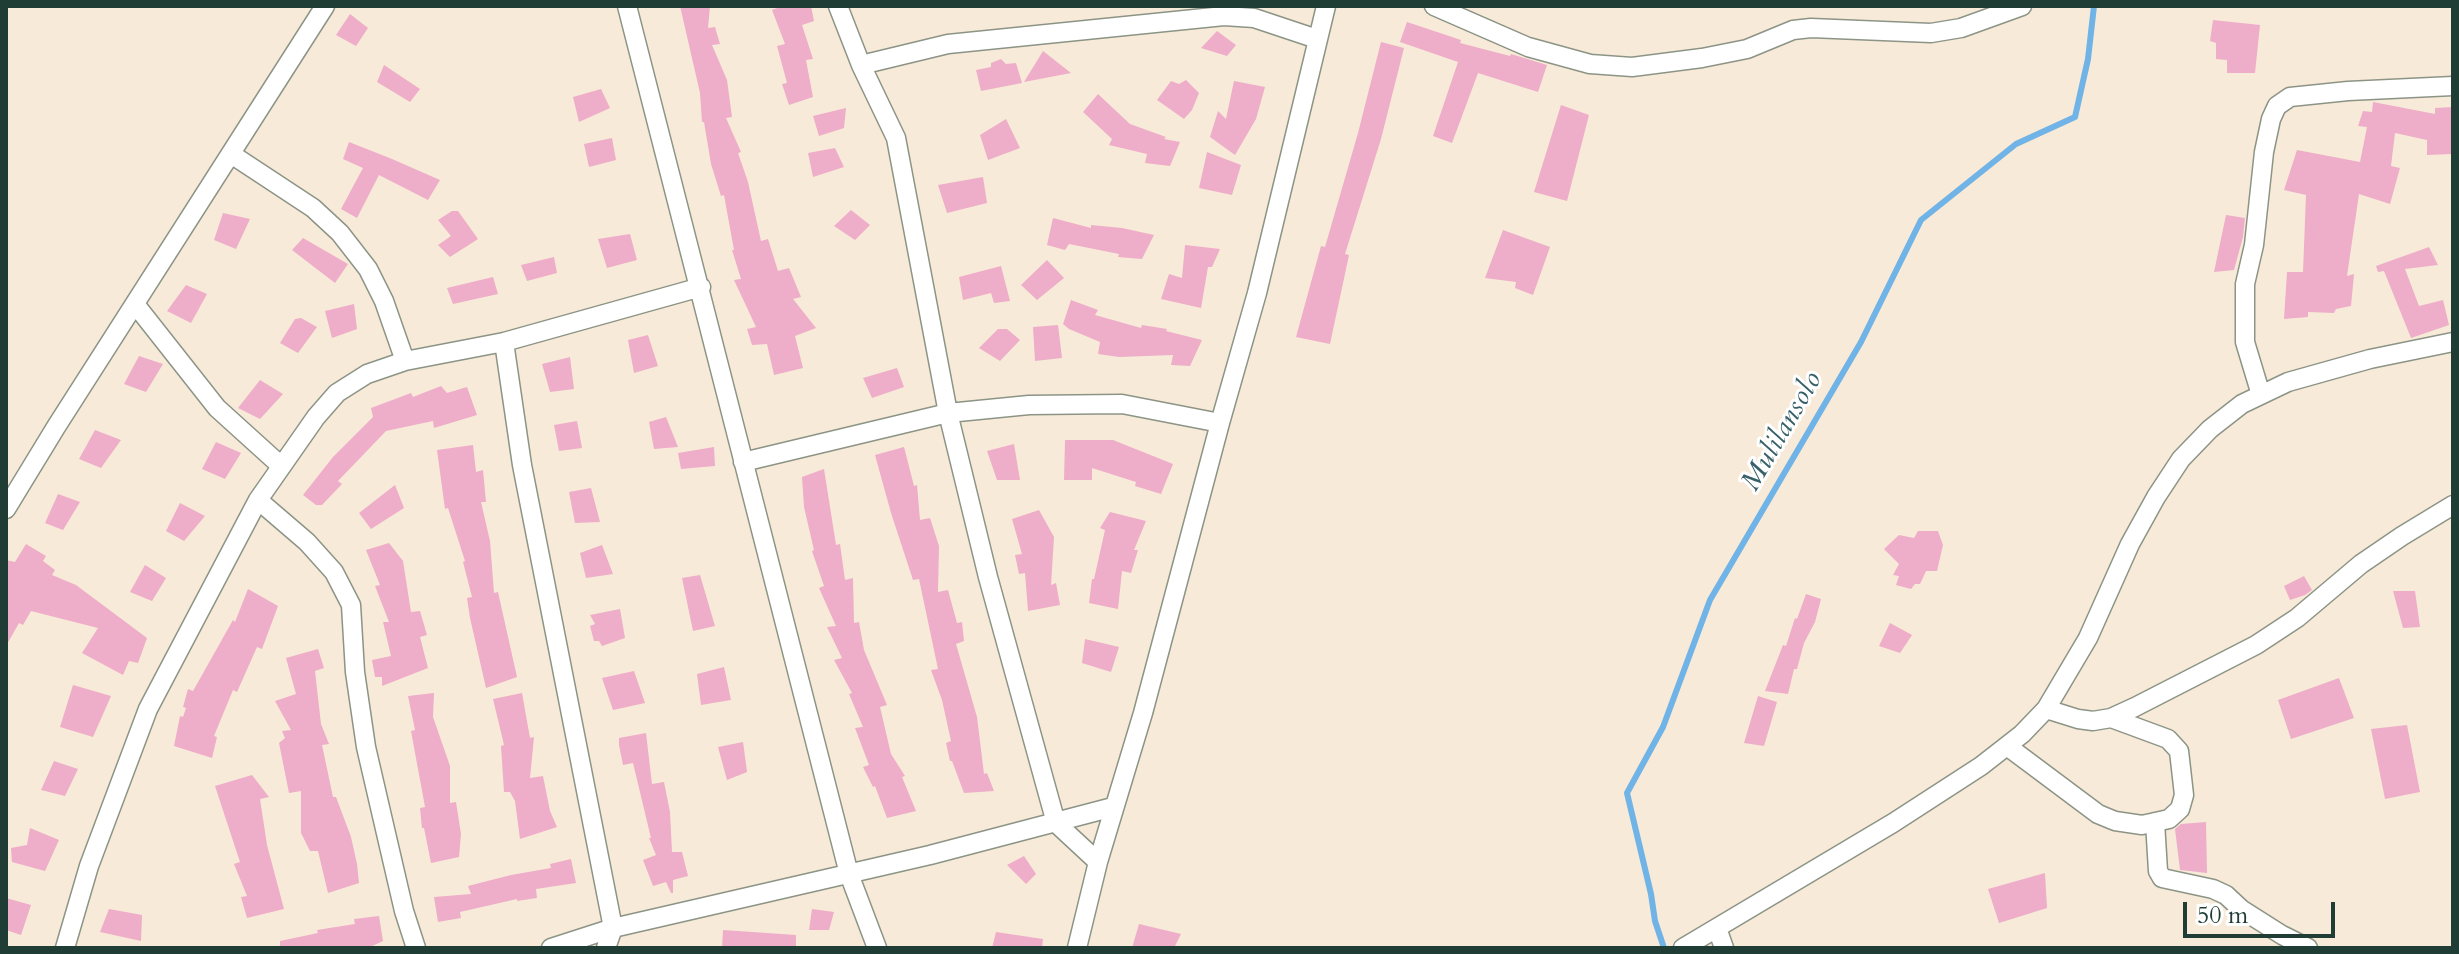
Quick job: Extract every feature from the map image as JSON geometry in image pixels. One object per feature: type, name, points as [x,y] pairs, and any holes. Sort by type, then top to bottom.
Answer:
[{"type":"street","points":[[6,509],[325,6]]},
{"type":"street","points":[[627,6],[849,874],[877,948]]},
{"type":"street","points":[[838,6],[861,65],[896,138],[948,413],[988,577],[1056,823],[1098,862]]},
{"type":"street","points":[[1077,948],[1113,807],[1143,713],[1257,293],[1326,6]]},
{"type":"street","points":[[1434,6],[1528,47],[1590,64],[1632,67],[1747,49],[1793,30],[1931,33],[1961,28],[2022,6]]},
{"type":"street","points":[[861,65],[948,44],[1224,16],[1254,18],[1317,39]]},
{"type":"street","points":[[2261,395],[2245,342],[2245,284],[2254,245],[2264,152],[2277,106],[2290,97],[2453,86]]},
{"type":"street","points":[[231,154],[313,208],[340,233],[368,269],[384,301],[405,361]]},
{"type":"street","points":[[65,948],[89,866],[148,709],[258,500],[280,465],[337,393],[367,374],[405,361],[504,342],[701,287]]},
{"type":"street","points":[[135,304],[217,408],[280,465]]},
{"type":"street","points":[[504,342],[522,465],[613,928],[606,948]]},
{"type":"street","points":[[1683,948],[1893,823],[1981,766],[2022,734],[2046,709],[2088,638],[2130,544],[2156,497],[2181,459],[2210,429],[2242,404],[2288,382],[2370,359],[2453,342]]},
{"type":"street","points":[[743,462],[948,413],[1029,405],[1122,404],[1220,423]]},
{"type":"street","points":[[258,500],[307,542],[334,572],[351,605],[355,672],[366,747],[404,911],[416,948]]},
{"type":"street","points":[[2046,709],[2078,719],[2093,721],[2111,718],[2256,645],[2297,618],[2361,564],[2453,505]]},
{"type":"street","points":[[2007,746],[2098,814],[2115,821],[2142,825],[2169,819],[2180,809],[2184,795],[2179,751],[2168,739],[2111,718]]},
{"type":"street","points":[[551,948],[613,928],[849,874],[1113,807]]},
{"type":"street","points":[[2155,822],[2158,871],[2162,878],[2213,889],[2226,895],[2241,909],[2308,948]]},
{"type":"street","points":[[1717,928],[1724,948]]},
{"type":"building","points":[[680,6],[710,6],[708,28],[715,27],[720,44],[712,45],[727,80],[732,117],[726,118],[741,152],[738,153],[761,241],[768,239],[778,271],[789,268],[801,297],[793,299],[816,328],[795,336],[803,368],[774,375],[767,344],[752,345],[747,329],[756,327],[734,280],[741,279],[732,250],[724,195],[721,196],[711,164],[702,122],[700,93]]},
{"type":"building","points":[[783,6],[811,6],[814,21],[802,25],[813,59],[806,60],[813,97],[789,105],[782,84],[787,83],[777,46],[785,44],[772,10]]},
{"type":"building","points":[[350,14],[368,28],[356,46],[336,35]]},
{"type":"building","points":[[2213,20],[2260,25],[2255,73],[2227,73],[2227,60],[2216,59],[2216,43],[2210,41]]},
{"type":"building","points":[[1407,22],[1461,40],[1460,43],[1547,65],[1538,92],[1478,73],[1452,143],[1433,136],[1458,62],[1400,42]]},
{"type":"building","points":[[1217,31],[1236,45],[1227,56],[1201,48]]},
{"type":"building","points":[[1381,42],[1404,48],[1381,139],[1345,254],[1349,255],[1330,344],[1296,337],[1321,246],[1325,247],[1358,133]]},
{"type":"building","points":[[1043,51],[1071,73],[1024,82]]},
{"type":"building","points":[[1001,59],[1006,64],[1016,63],[1022,83],[981,91],[976,70],[991,67],[991,63]]},
{"type":"building","points":[[384,65],[420,89],[410,102],[377,82]]},
{"type":"building","points":[[1186,80],[1199,93],[1192,110],[1184,119],[1157,100],[1171,81],[1179,84]]},
{"type":"building","points":[[1234,81],[1265,87],[1256,119],[1235,155],[1210,137],[1218,111],[1226,119]]},
{"type":"building","points":[[601,89],[610,108],[579,122],[573,97]]},
{"type":"building","points":[[1098,94],[1130,124],[1166,137],[1164,139],[1180,142],[1170,166],[1145,163],[1147,154],[1109,145],[1112,139],[1083,112]]},
{"type":"building","points":[[2373,102],[2435,114],[2435,108],[2453,107],[2453,154],[2427,155],[2427,140],[2395,133],[2391,166],[2400,168],[2390,204],[2359,194],[2347,276],[2354,274],[2351,306],[2336,309],[2334,313],[2308,312],[2308,317],[2284,319],[2287,272],[2303,272],[2306,195],[2284,190],[2297,150],[2360,162],[2367,127],[2358,126],[2363,111],[2372,112]]},
{"type":"building","points":[[1561,105],[1589,115],[1567,201],[1534,192]]},
{"type":"building","points":[[846,108],[844,128],[819,136],[813,116]]},
{"type":"building","points":[[1006,119],[1020,148],[988,160],[980,135]]},
{"type":"building","points":[[612,138],[616,160],[589,167],[584,144]]},
{"type":"building","points":[[349,142],[440,180],[428,200],[379,175],[357,218],[341,209],[363,168],[343,159]]},
{"type":"building","points":[[835,148],[844,167],[813,177],[808,153]]},
{"type":"building","points":[[1207,152],[1241,165],[1232,195],[1199,188]]},
{"type":"building","points":[[983,177],[987,203],[947,213],[938,185]]},
{"type":"building","points":[[851,210],[870,225],[855,240],[834,226]]},
{"type":"building","points":[[452,211],[458,211],[478,239],[450,257],[438,245],[451,236],[438,220]]},
{"type":"building","points":[[223,213],[250,219],[236,249],[214,240]]},
{"type":"building","points":[[2226,215],[2245,218],[2243,237],[2234,270],[2214,272]]},
{"type":"building","points":[[1053,218],[1091,228],[1091,225],[1122,228],[1154,235],[1142,259],[1118,257],[1119,254],[1069,244],[1065,250],[1047,245]]},
{"type":"building","points":[[1503,230],[1550,247],[1533,295],[1515,288],[1516,282],[1485,278]]},
{"type":"building","points":[[630,234],[637,260],[607,268],[598,239]]},
{"type":"building","points":[[303,238],[348,264],[335,283],[292,250]]},
{"type":"building","points":[[1185,245],[1220,249],[1212,267],[1208,267],[1201,308],[1161,299],[1169,274],[1182,278]]},
{"type":"building","points":[[2429,247],[2438,265],[2405,269],[2419,306],[2443,300],[2449,325],[2411,338],[2384,271],[2378,272],[2376,266]]},
{"type":"building","points":[[554,257],[557,273],[527,281],[521,265]]},
{"type":"building","points":[[1047,260],[1064,278],[1037,300],[1021,285]]},
{"type":"building","points":[[1001,266],[1010,301],[994,303],[991,293],[963,300],[959,277]]},
{"type":"building","points":[[493,277],[498,294],[453,304],[447,288]]},
{"type":"building","points":[[186,285],[207,294],[191,323],[167,311]]},
{"type":"building","points":[[1071,300],[1098,310],[1095,315],[1141,328],[1142,325],[1167,329],[1202,340],[1190,366],[1171,365],[1173,355],[1119,357],[1098,354],[1100,342],[1063,324]]},
{"type":"building","points":[[354,304],[357,329],[332,338],[325,311]]},
{"type":"building","points":[[301,318],[317,327],[298,353],[280,343],[295,319]]},
{"type":"building","points":[[1058,325],[1062,358],[1035,361],[1033,327]]},
{"type":"building","points":[[998,329],[1007,329],[1020,340],[1000,361],[979,348]]},
{"type":"building","points":[[648,335],[658,366],[634,373],[628,340]]},
{"type":"building","points":[[139,356],[163,364],[146,392],[124,384]]},
{"type":"building","points":[[570,357],[574,389],[550,392],[542,364]]},
{"type":"building","points":[[897,368],[904,387],[872,398],[863,378]]},
{"type":"building","points":[[260,380],[283,394],[260,419],[238,408]]},
{"type":"building","points":[[441,386],[447,393],[467,387],[477,415],[434,428],[433,421],[386,431],[338,481],[342,484],[322,505],[316,505],[303,495],[333,457],[373,417],[371,408]]},
{"type":"building","points":[[666,417],[678,447],[654,449],[649,422]]},
{"type":"building","points":[[577,421],[582,448],[559,451],[554,425]]},
{"type":"building","points":[[95,430],[121,440],[101,468],[79,459]]},
{"type":"building","points":[[1065,440],[1113,440],[1173,464],[1161,494],[1135,486],[1136,482],[1092,468],[1092,480],[1064,480]]},
{"type":"building","points":[[216,442],[241,453],[225,479],[202,469]]},
{"type":"building","points":[[1014,444],[1020,480],[997,480],[987,451]]},
{"type":"building","points":[[473,445],[476,472],[483,470],[486,502],[481,502],[490,541],[494,593],[498,592],[517,677],[486,688],[470,618],[467,598],[472,597],[465,561],[448,508],[445,509],[437,450]]},
{"type":"building","points":[[714,447],[715,466],[681,469],[678,453]]},
{"type":"building","points":[[904,447],[914,486],[917,485],[920,520],[930,518],[939,546],[938,592],[948,590],[957,623],[962,622],[964,641],[956,644],[977,717],[984,774],[987,773],[994,791],[964,793],[950,761],[946,743],[951,741],[942,700],[931,670],[938,669],[919,579],[913,580],[875,455]]},
{"type":"building","points":[[824,469],[845,580],[853,578],[854,623],[859,622],[864,650],[887,705],[880,707],[891,754],[905,776],[902,777],[916,811],[887,818],[875,786],[863,767],[869,765],[855,728],[863,727],[849,694],[852,693],[834,660],[842,658],[827,627],[836,626],[819,588],[824,586],[812,551],[804,507],[802,477]]},
{"type":"building","points":[[395,485],[404,508],[371,529],[359,513]]},
{"type":"building","points":[[591,488],[600,522],[575,523],[569,492]]},
{"type":"building","points":[[58,494],[80,502],[63,530],[45,523]]},
{"type":"building","points":[[180,503],[205,516],[184,541],[166,531]]},
{"type":"building","points":[[1039,510],[1054,537],[1051,585],[1056,583],[1060,605],[1028,611],[1025,573],[1019,574],[1015,555],[1022,554],[1012,519]]},
{"type":"building","points":[[1110,512],[1146,521],[1134,550],[1138,550],[1131,573],[1122,571],[1118,609],[1089,603],[1105,530],[1100,528]]},
{"type":"building","points":[[1918,531],[1938,531],[1943,545],[1937,571],[1926,571],[1920,584],[1915,584],[1911,589],[1896,585],[1899,576],[1893,575],[1899,564],[1884,549],[1899,535],[1914,538]]},
{"type":"building","points":[[389,543],[403,561],[411,612],[420,611],[427,635],[420,637],[428,668],[382,686],[382,677],[375,677],[372,660],[391,656],[383,622],[389,622],[375,586],[380,585],[366,550]]},
{"type":"building","points":[[26,544],[46,556],[43,561],[55,570],[52,575],[76,585],[147,638],[138,663],[129,661],[123,675],[82,653],[98,628],[31,611],[23,625],[19,623],[6,646],[6,560],[15,562]]},
{"type":"building","points":[[602,545],[613,574],[586,578],[580,553]]},
{"type":"building","points":[[145,565],[166,578],[152,601],[130,592]]},
{"type":"building","points":[[700,575],[715,626],[693,631],[682,578]]},
{"type":"building","points":[[2304,576],[2312,590],[2290,600],[2284,586]]},
{"type":"building","points":[[248,589],[278,606],[262,649],[257,647],[237,692],[233,690],[214,736],[217,737],[212,758],[174,746],[180,716],[183,717],[186,708],[183,707],[188,689],[193,691],[233,620],[235,622]]},
{"type":"building","points":[[2393,591],[2415,591],[2420,627],[2403,628]]},
{"type":"building","points":[[1806,594],[1821,599],[1797,669],[1794,669],[1788,694],[1765,691],[1783,645],[1786,646]]},
{"type":"building","points":[[620,609],[625,638],[602,646],[599,641],[594,641],[590,626],[595,624],[590,615]]},
{"type":"building","points":[[1890,623],[1912,635],[1900,653],[1879,646]]},
{"type":"building","points":[[1085,639],[1119,647],[1111,672],[1082,663]]},
{"type":"building","points":[[318,649],[324,668],[315,671],[321,724],[329,744],[322,745],[333,797],[336,797],[351,837],[359,883],[328,893],[318,851],[310,851],[301,833],[301,791],[289,793],[279,743],[285,738],[282,731],[291,730],[275,701],[296,694],[286,658]]},
{"type":"building","points":[[724,667],[731,700],[701,705],[697,674]]},
{"type":"building","points":[[634,671],[645,703],[613,710],[602,678]]},
{"type":"building","points":[[2339,678],[2354,718],[2291,739],[2278,700]]},
{"type":"building","points":[[73,685],[111,696],[93,737],[60,727]]},
{"type":"building","points":[[434,693],[433,717],[450,766],[450,803],[456,802],[461,834],[459,857],[431,863],[422,828],[420,808],[425,807],[408,696]]},
{"type":"building","points":[[522,693],[530,738],[534,737],[530,778],[543,776],[550,811],[557,827],[520,839],[515,801],[510,792],[504,792],[501,746],[504,745],[493,699]]},
{"type":"building","points":[[1758,696],[1777,702],[1764,746],[1744,743]]},
{"type":"building","points":[[2407,725],[2420,792],[2385,799],[2371,729]]},
{"type":"building","points":[[646,733],[652,784],[664,782],[670,812],[672,852],[682,852],[688,876],[673,880],[673,893],[666,882],[653,886],[643,860],[656,855],[649,838],[633,763],[623,765],[619,745],[619,738]]},
{"type":"building","points":[[743,742],[747,772],[727,780],[718,747]]},
{"type":"building","points":[[54,761],[78,769],[65,796],[41,790]]},
{"type":"building","points":[[252,775],[269,797],[260,799],[267,845],[284,909],[247,918],[241,897],[247,896],[234,864],[240,862],[215,786]]},
{"type":"building","points":[[2206,822],[2207,873],[2180,870],[2175,829],[2181,824]]},
{"type":"building","points":[[30,828],[59,840],[45,871],[12,862],[11,848],[27,845]]},
{"type":"building","points":[[1024,856],[1036,874],[1026,884],[1007,865]]},
{"type":"building","points":[[571,859],[576,883],[536,889],[537,898],[517,899],[460,912],[461,918],[438,922],[434,897],[471,894],[468,886],[551,868],[550,864]]},
{"type":"building","points":[[2045,873],[2047,908],[1999,923],[1988,889]]},
{"type":"building","points":[[6,898],[31,905],[21,935],[6,930]]},
{"type":"building","points":[[109,909],[142,915],[141,941],[100,932]]},
{"type":"building","points":[[812,909],[834,912],[829,930],[809,930]]},
{"type":"building","points":[[379,916],[383,941],[368,948],[280,948],[280,941],[318,933],[317,930],[355,924],[354,919]]},
{"type":"building","points":[[1139,924],[1181,934],[1174,948],[1132,948]]},
{"type":"building","points":[[723,930],[796,935],[796,948],[722,948]]},
{"type":"building","points":[[996,932],[1043,939],[1042,948],[992,948]]},
{"type":"waterway","name":"Mulilansolo","points":[[1664,948],[1655,921],[1627,793],[1663,727],[1710,600],[1861,342],[1921,220],[2016,144],[2075,117],[2088,59],[2094,6]]}]
